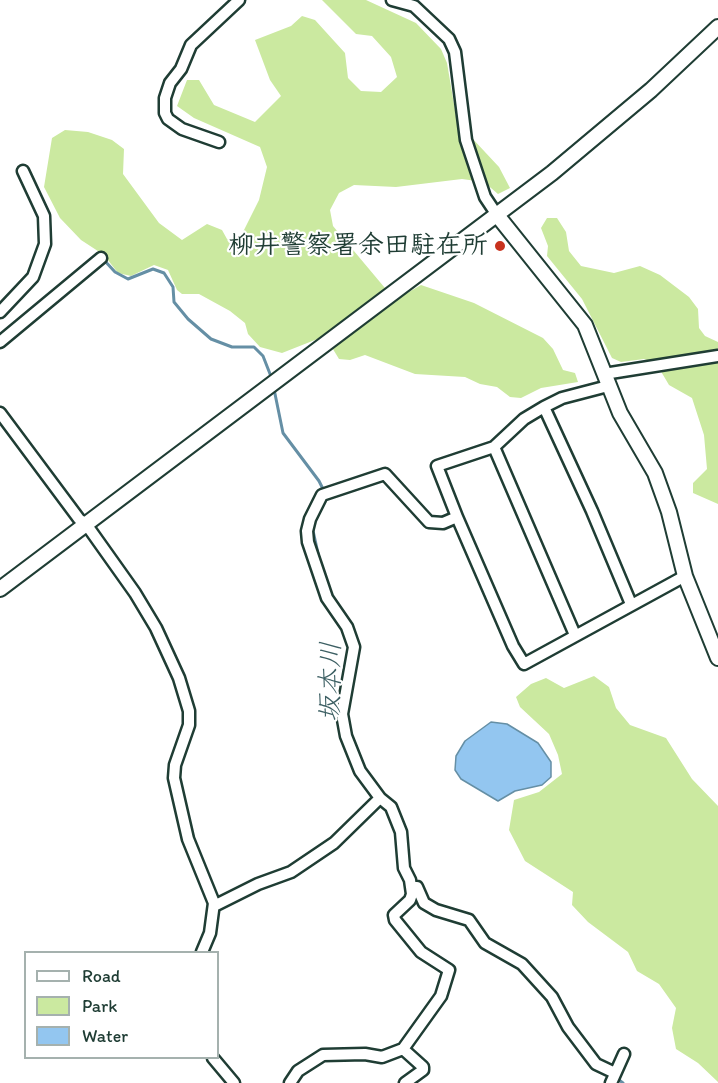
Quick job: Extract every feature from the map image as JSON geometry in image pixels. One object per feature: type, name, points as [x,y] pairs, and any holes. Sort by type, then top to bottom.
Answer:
[{"type":"street","points":[[219,142],[182,129],[168,118],[165,113],[165,98],[170,83],[181,69],[191,45],[239,0]]},
{"type":"street","points":[[392,0],[414,6],[449,39],[455,52],[466,140],[485,197],[585,325],[620,413],[655,473],[669,512],[685,576],[718,658]]},
{"type":"street","points":[[0,589],[497,215],[610,126],[718,27]]},
{"type":"street","points":[[0,312],[33,277],[45,244],[44,216],[23,171]]},
{"type":"street","points":[[0,342],[101,258]]},
{"type":"street","points":[[685,576],[524,664],[513,646],[437,466],[494,447],[524,419],[544,406],[606,380],[718,356]]},
{"type":"street","points":[[544,406],[631,604]]},
{"type":"street","points":[[0,413],[86,524],[135,593],[156,628],[185,694],[189,725],[175,765],[174,778],[188,839],[214,906],[210,933],[202,951]]},
{"type":"street","points":[[494,447],[537,542],[575,635]]},
{"type":"street","points":[[290,1083],[298,1071],[323,1055],[382,1057],[403,1049],[441,996],[449,970],[421,952],[395,920],[394,915],[410,900],[411,887],[404,868],[401,832],[395,812],[380,798],[360,771],[346,736],[342,714],[354,647],[346,627],[327,598],[308,542],[309,519],[322,495],[385,474],[429,522],[443,523],[458,517]]},
{"type":"street","points":[[214,906],[258,884],[291,872],[334,843],[380,798]]},
{"type":"street","points":[[411,887],[417,887],[424,903],[436,910],[469,920],[485,943],[522,964],[552,997],[568,1027],[596,1064],[613,1078],[624,1054]]},
{"type":"street","points":[[403,1049],[423,1067],[423,1070],[405,1083]]},
{"type":"street","points":[[214,1059],[234,1083]]},
{"type":"green space","points":[[322,0],[366,0],[416,23],[441,49],[447,63],[457,122],[499,167],[510,188],[498,194],[484,182],[462,179],[396,187],[354,185],[339,193],[330,210],[333,226],[395,300],[421,285],[474,303],[543,338],[553,349],[563,370],[575,373],[578,382],[541,388],[521,398],[510,397],[497,387],[480,384],[465,377],[415,374],[365,355],[350,360],[339,359],[325,336],[282,353],[260,347],[248,334],[245,323],[230,311],[199,294],[182,294],[177,290],[168,270],[154,265],[131,276],[118,273],[104,255],[81,240],[60,218],[44,187],[52,138],[65,130],[88,132],[112,140],[124,149],[123,174],[159,223],[182,240],[207,224],[222,230],[227,239],[240,238],[259,200],[267,167],[260,147],[194,118],[177,106],[187,80],[199,80],[214,105],[255,122],[281,96],[270,80],[255,40],[291,26],[302,16],[315,20],[345,53],[348,78],[361,91],[381,92],[397,77],[391,57],[372,36],[356,34]]},
{"type":"green space","points":[[547,218],[557,218],[566,232],[569,251],[581,266],[614,273],[640,266],[660,275],[689,297],[698,309],[699,328],[705,336],[718,342],[718,504],[693,493],[693,483],[707,469],[704,435],[692,398],[669,385],[656,363],[644,359],[621,362],[612,358],[582,299],[547,256],[548,246],[541,228]]},
{"type":"green space","points":[[594,676],[609,687],[616,708],[630,725],[666,738],[692,779],[718,806],[718,1082],[698,1063],[676,1049],[672,1028],[676,1008],[659,984],[637,971],[628,952],[588,922],[572,905],[573,892],[525,861],[509,830],[514,800],[539,792],[562,774],[558,755],[549,734],[520,707],[516,697],[531,684],[546,678],[564,688]]},
{"type":"water","points":[[491,722],[507,724],[538,743],[551,762],[551,777],[542,785],[515,791],[498,801],[461,779],[455,770],[456,756],[465,741]]},
{"type":"waterway","name":"坂本川","points":[[104,260],[115,272],[128,279],[153,269],[164,273],[173,287],[174,302],[188,319],[211,339],[232,347],[254,347],[263,356],[272,379]]},
{"type":"waterway","name":"坂本川","points":[[274,389],[283,433],[324,491]]},
{"type":"waterway","name":"坂本川","points":[[312,526],[319,558]]},
{"type":"waterway","name":"坂本川","points":[[615,1077],[623,1083]]},
{"type":"place","name":"柳井警察署余田駐在所","points":[[500,246]]}]
